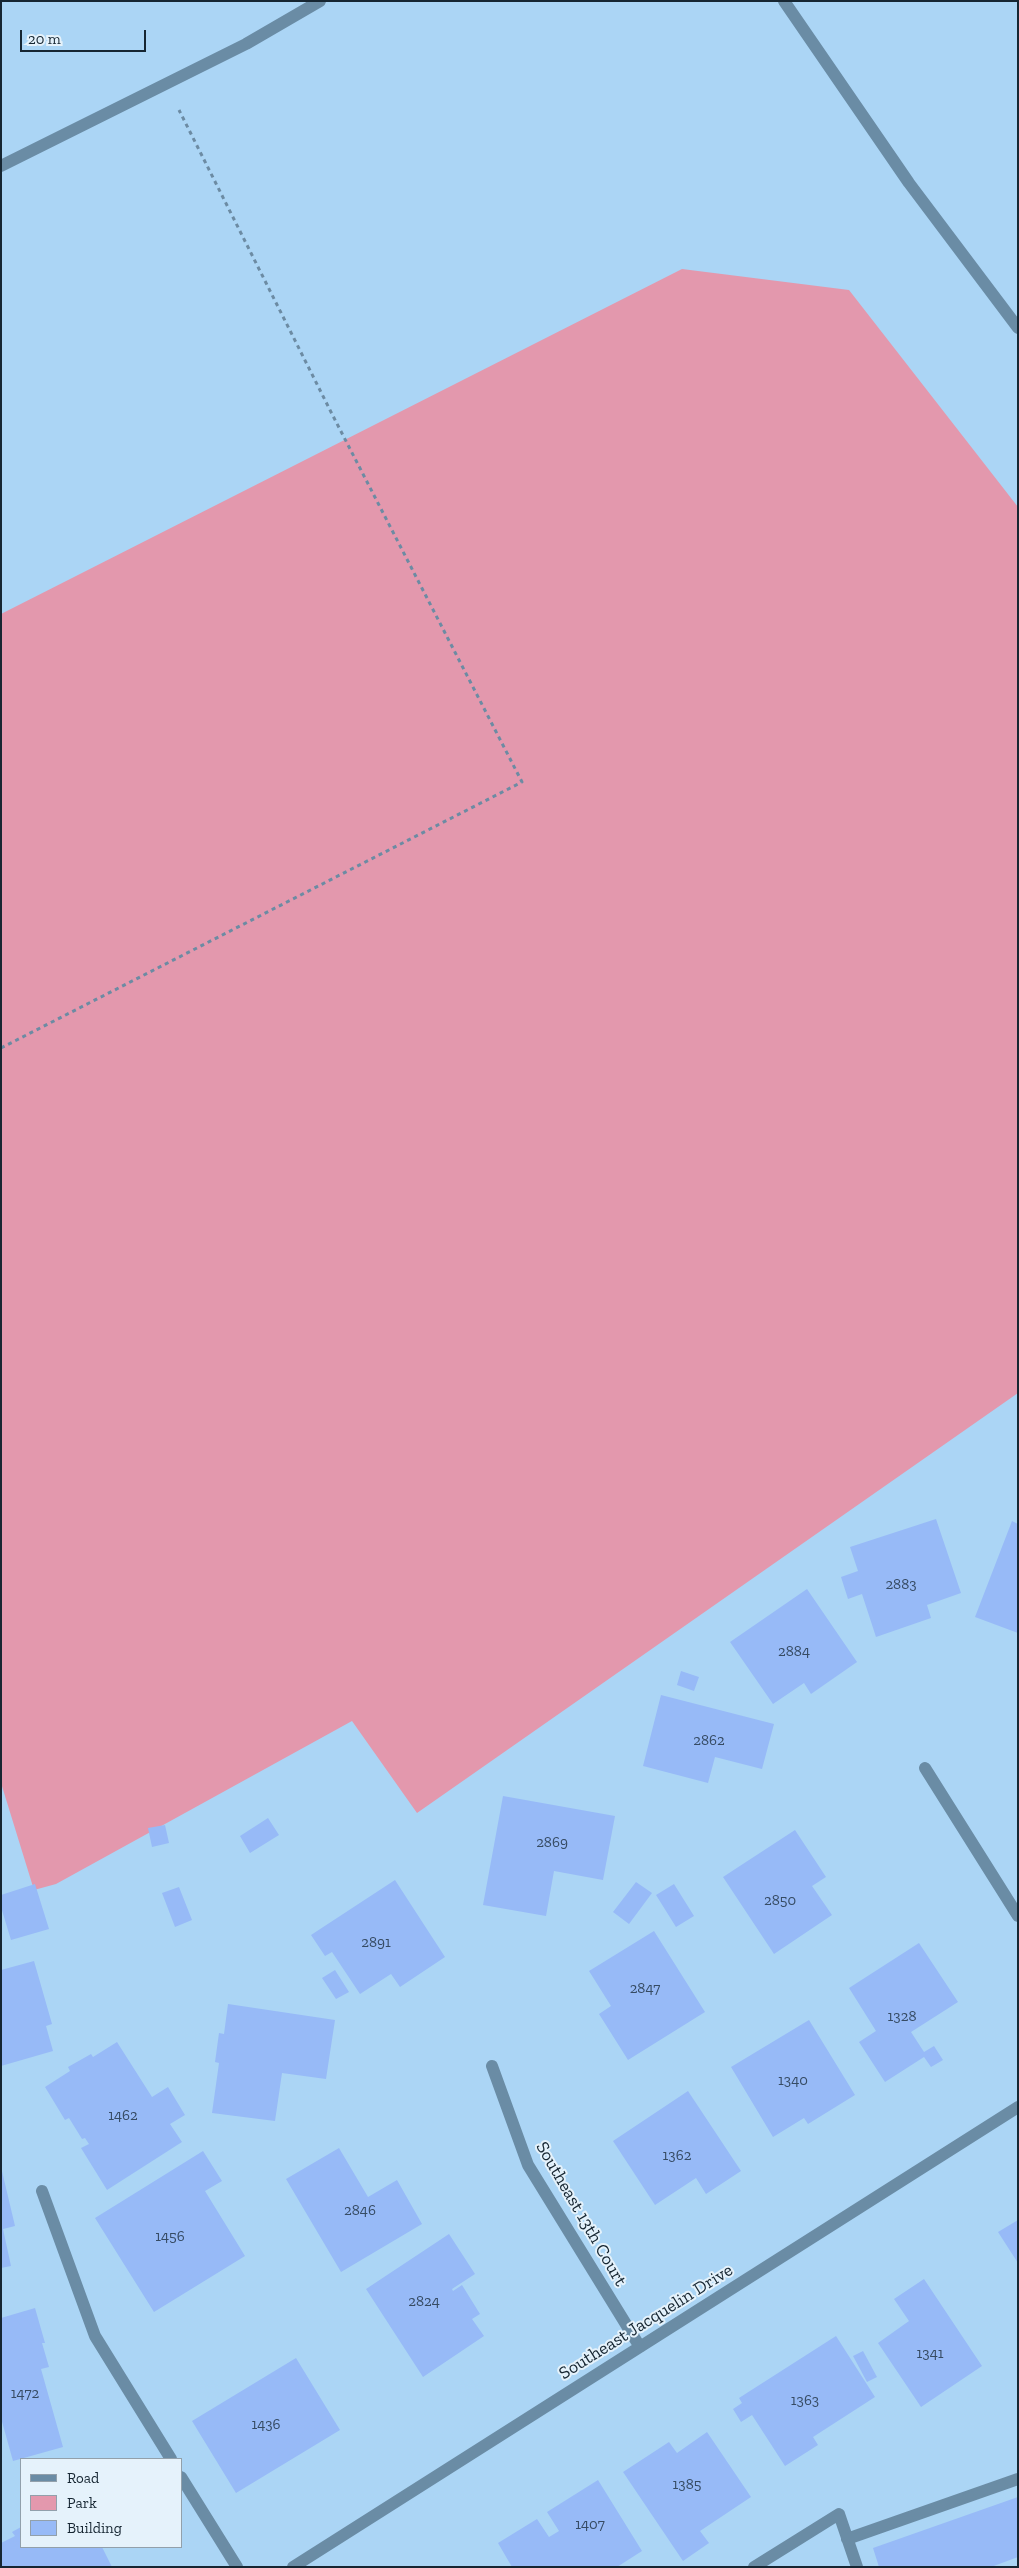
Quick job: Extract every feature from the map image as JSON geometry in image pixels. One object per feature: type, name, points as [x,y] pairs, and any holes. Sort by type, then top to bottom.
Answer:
[{"type":"street","points":[[1,166],[246,44],[320,1]]},
{"type":"street","points":[[784,1],[909,183],[1018,328]]},
{"type":"street","points":[[925,1768],[1018,1916]]},
{"type":"street","name":"Southeast 13th Court","points":[[492,2066],[528,2165],[640,2347]]},
{"type":"street","name":"Southeast Jacquelin Drive","points":[[293,2567],[1018,2107]]},
{"type":"street","points":[[42,2191],[95,2336],[169,2458]]},
{"type":"street","points":[[182,2479],[236,2567]]},
{"type":"street","points":[[847,2539],[1018,2479]]},
{"type":"street","points":[[754,2567],[839,2514],[857,2567]]},
{"type":"path","points":[[1,1048],[522,782],[332,414],[166,84]]},
{"type":"green space","points":[[682,269],[849,290],[1018,507],[1018,1393],[417,1813],[352,1721],[56,1884],[34,1890],[1,1783],[1,614]]},
{"type":"building","points":[[936,1519],[961,1593],[927,1605],[931,1618],[876,1637],[862,1594],[848,1599],[841,1577],[858,1571],[850,1547]]},
{"type":"building","points":[[1012,1521],[1018,1524],[1018,1633],[975,1617]]},
{"type":"building","points":[[807,1589],[857,1662],[811,1694],[804,1683],[773,1704],[730,1642]]},
{"type":"building","points":[[681,1671],[699,1677],[694,1691],[677,1685]]},
{"type":"building","points":[[661,1695],[774,1724],[762,1769],[715,1757],[708,1783],[643,1766]]},
{"type":"building","points":[[503,1796],[615,1816],[603,1880],[554,1871],[546,1916],[483,1905]]},
{"type":"building","points":[[268,1818],[279,1835],[250,1853],[240,1836]]},
{"type":"building","points":[[165,1825],[169,1843],[152,1847],[148,1828]]},
{"type":"building","points":[[795,1830],[826,1877],[812,1886],[832,1915],[774,1954],[723,1877]]},
{"type":"building","points":[[395,1880],[445,1957],[400,1987],[391,1974],[360,1994],[332,1952],[325,1956],[311,1935]]},
{"type":"building","points":[[636,1882],[652,1893],[629,1924],[613,1912]]},
{"type":"building","points":[[35,1884],[49,1929],[11,1940],[1,1907],[1,1895]]},
{"type":"building","points":[[674,1884],[694,1916],[676,1927],[656,1895]]},
{"type":"building","points":[[179,1887],[192,1920],[175,1927],[162,1893]]},
{"type":"building","points":[[654,1931],[705,2012],[628,2060],[599,2014],[611,2006],[589,1971]]},
{"type":"building","points":[[919,1943],[958,2002],[911,2032],[924,2052],[934,2046],[943,2060],[931,2067],[924,2057],[885,2082],[859,2042],[876,2031],[849,1988]]},
{"type":"building","points":[[34,1961],[52,2024],[46,2026],[53,2051],[1,2066],[1,1970]]},
{"type":"building","points":[[335,1970],[349,1992],[336,1999],[322,1978]]},
{"type":"building","points":[[228,2004],[335,2020],[326,2079],[282,2073],[275,2121],[212,2113],[219,2063],[215,2062],[219,2033],[224,2034]]},
{"type":"building","points":[[809,2020],[855,2095],[808,2124],[804,2118],[773,2137],[731,2067]]},
{"type":"building","points":[[117,2042],[152,2097],[168,2087],[185,2115],[170,2124],[182,2142],[107,2190],[81,2148],[89,2144],[85,2138],[82,2139],[69,2118],[65,2120],[45,2087],[70,2071],[68,2067],[91,2054],[93,2057]]},
{"type":"building","points":[[688,2091],[741,2171],[706,2194],[696,2178],[655,2205],[613,2141]]},
{"type":"building","points":[[339,2148],[368,2197],[397,2180],[422,2224],[341,2272],[286,2179]]},
{"type":"building","points":[[203,2151],[222,2181],[205,2191],[245,2256],[154,2312],[95,2218]]},
{"type":"building","points":[[1,2167],[15,2226],[3,2229],[11,2266],[1,2268]]},
{"type":"building","points":[[1018,2220],[1018,2263],[998,2232]]},
{"type":"building","points":[[449,2234],[475,2274],[452,2289],[453,2291],[462,2285],[480,2314],[472,2319],[484,2336],[423,2377],[366,2289]]},
{"type":"building","points":[[924,2279],[982,2366],[921,2407],[878,2343],[909,2321],[894,2299]]},
{"type":"building","points":[[35,2308],[45,2343],[42,2343],[49,2367],[41,2369],[63,2447],[13,2461],[1,2418],[1,2318]]},
{"type":"building","points":[[836,2336],[875,2397],[813,2437],[818,2445],[785,2466],[752,2415],[741,2422],[733,2409],[742,2403],[739,2398]]},
{"type":"building","points":[[863,2351],[877,2377],[867,2382],[853,2356]]},
{"type":"building","points":[[296,2358],[340,2430],[236,2493],[192,2421]]},
{"type":"building","points":[[707,2432],[751,2497],[700,2531],[709,2543],[683,2561],[623,2472],[669,2442],[677,2453]]},
{"type":"building","points":[[598,2480],[642,2551],[617,2567],[512,2567],[498,2543],[537,2519],[549,2537],[559,2531],[547,2512]]},
{"type":"building","points":[[1018,2497],[1018,2557],[991,2567],[879,2567],[873,2548]]},
{"type":"building","points":[[20,2528],[20,2548],[102,2548],[112,2567],[1,2567],[1,2543],[15,2536],[12,2532]]}]
